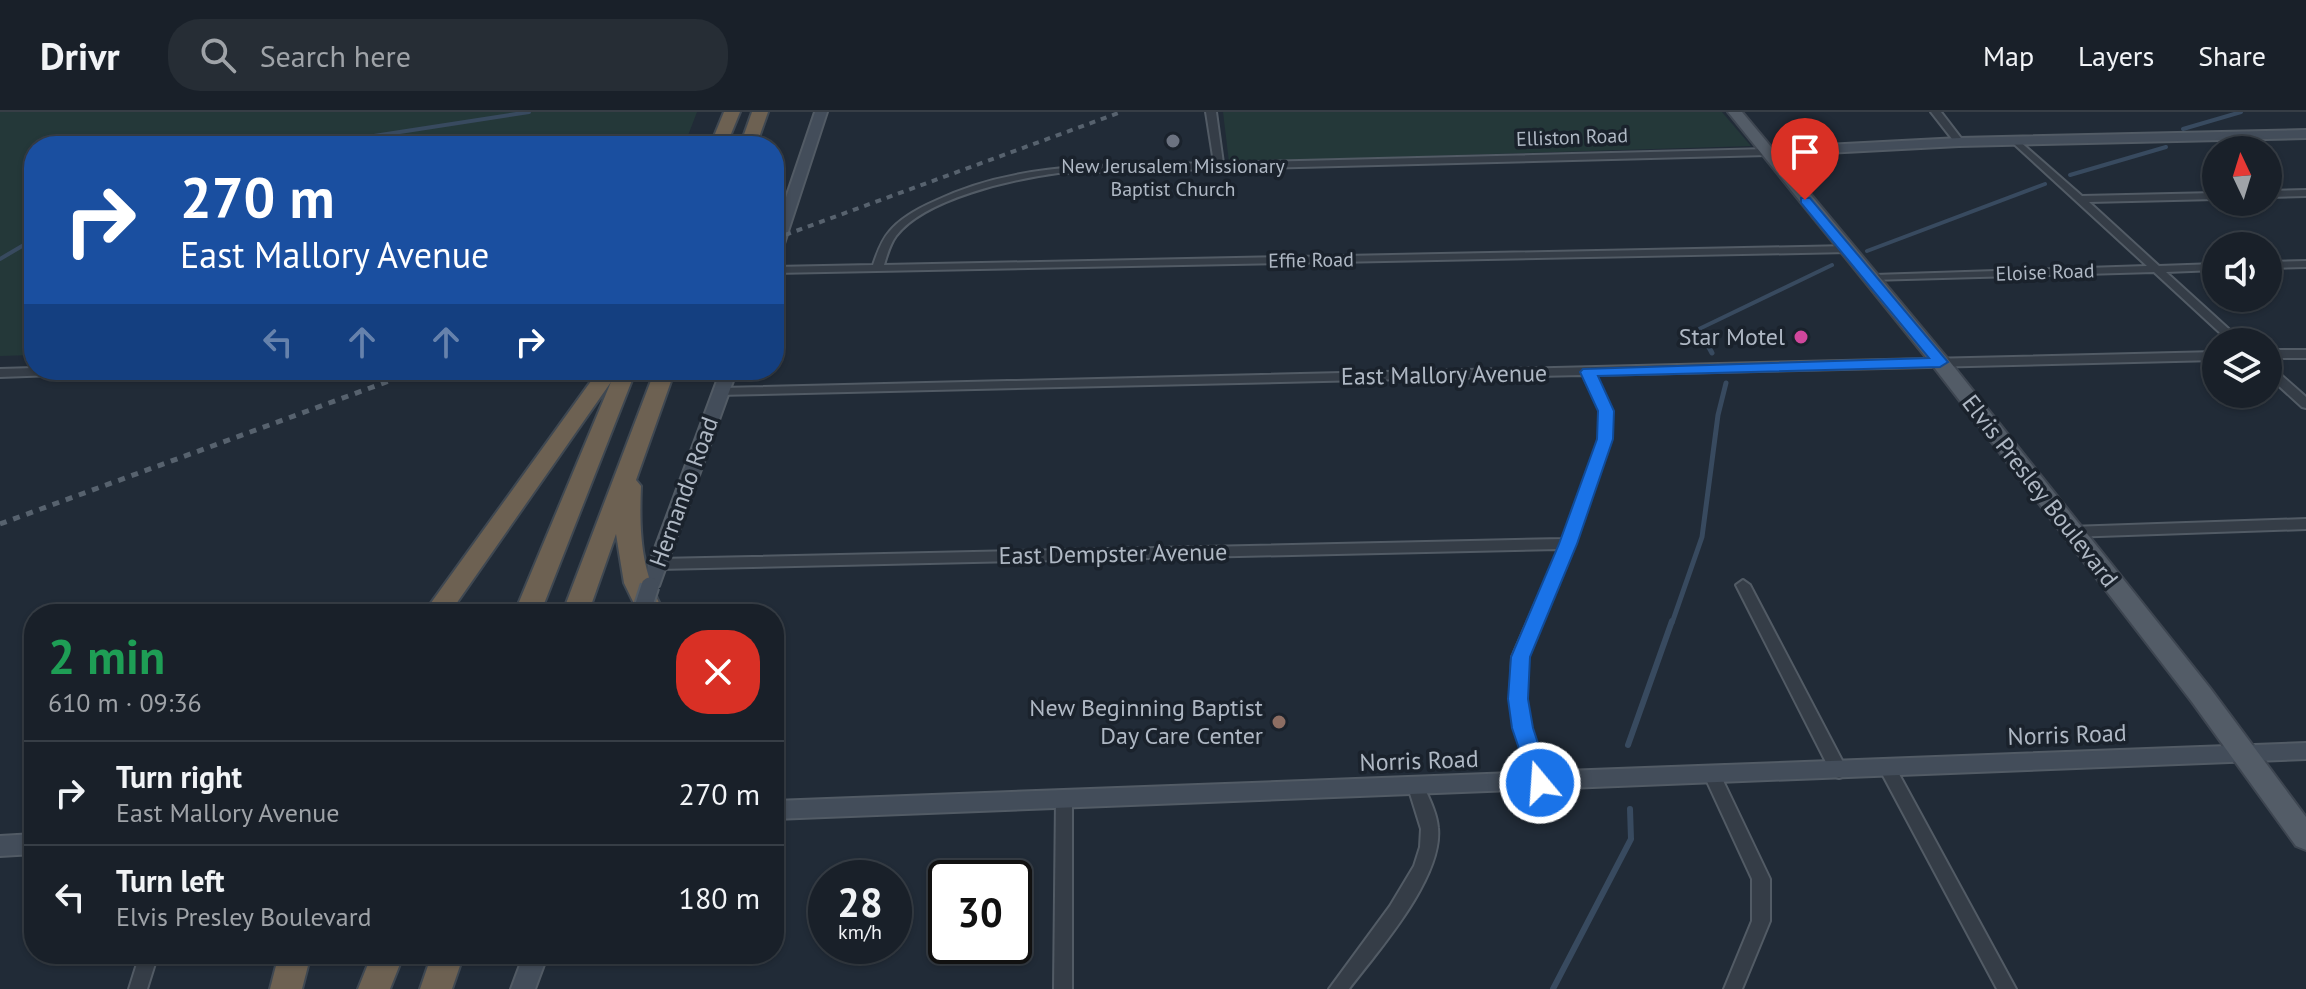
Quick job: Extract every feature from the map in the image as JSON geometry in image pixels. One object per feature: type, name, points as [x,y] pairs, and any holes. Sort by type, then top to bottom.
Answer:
[{"type":"highway","points":[[722,136],[732,112]]},
{"type":"highway","points":[[752,136],[760,112]]},
{"type":"highway","points":[[443,604],[602,380]]},
{"type":"highway","points":[[531,604],[622,380]]},
{"type":"highway","points":[[579,604],[661,380]]},
{"type":"highway","points":[[632,460],[629,564],[635,587],[646,604]]},
{"type":"highway","points":[[286,989],[292,964]]},
{"type":"highway","points":[[374,989],[384,964]]},
{"type":"highway","points":[[436,989],[445,964]]},
{"type":"main road","points":[[784,223],[821,112]]},
{"type":"main road","name":"Elvis Presley Boulevard","points":[[1735,112],[1874,278],[2246,755],[2306,838]]},
{"type":"main road","name":"Elliston Road","points":[[1768,152],[1959,142],[2306,134]]},
{"type":"main road","name":"Hernando Road","points":[[644,604],[725,380]]},
{"type":"main road","name":"Norris Road","points":[[784,810],[1540,783],[2306,751]]},
{"type":"main road","points":[[0,846],[24,845]]},
{"type":"main road","points":[[523,989],[532,964]]},
{"type":"street","points":[[1211,112],[1219,167]]},
{"type":"street","points":[[1936,112],[1959,142]]},
{"type":"street","points":[[2017,142],[2221,328]]},
{"type":"street","name":"Elliston Road","points":[[877,268],[894,231],[978,186],[1022,174],[1058,170],[1768,152]]},
{"type":"street","points":[[2282,194],[2306,193]]},
{"type":"street","points":[[2079,199],[2202,196]]},
{"type":"street","name":"Effie Road","points":[[784,270],[1849,249]]},
{"type":"street","points":[[2282,265],[2306,264]]},
{"type":"street","name":"Eloise Road","points":[[1874,278],[2202,267]]},
{"type":"street","points":[[2282,354],[2306,354]]},
{"type":"street","name":"East Mallory Avenue","points":[[721,392],[2202,356]]},
{"type":"street","points":[[0,373],[24,372]]},
{"type":"street","points":[[1540,783],[1522,728],[1518,699],[1520,657],[1568,544],[1605,439],[1606,411],[1588,372]]},
{"type":"street","points":[[2282,383],[2306,404]]},
{"type":"street","points":[[2070,532],[2306,524]]},
{"type":"street","name":"East Dempster Avenue","points":[[658,564],[1568,544]]},
{"type":"street","points":[[1743,585],[1839,771]]},
{"type":"street","points":[[1887,768],[2007,989]]},
{"type":"street","points":[[1712,775],[1761,879],[1761,921],[1733,989]]},
{"type":"street","points":[[1338,989],[1408,892],[1426,859],[1431,831],[1416,787]]},
{"type":"street","points":[[1063,989],[1064,800]]},
{"type":"street","points":[[138,989],[146,964]]},
{"type":"green space","points":[[0,112],[697,112],[688,136],[24,136],[24,355],[0,356]]},
{"type":"green space","points":[[1223,112],[1722,112],[1751,146],[1229,162]]},
{"type":"waterway","points":[[374,136],[529,112]]},
{"type":"waterway","points":[[2183,129],[2241,112]]},
{"type":"waterway","points":[[2070,175],[2166,147]]},
{"type":"waterway","points":[[1867,251],[2045,184]]},
{"type":"waterway","points":[[0,259],[24,245]]},
{"type":"waterway","points":[[1703,336],[1699,329],[1832,265]]},
{"type":"waterway","points":[[1702,334],[1712,353]]},
{"type":"waterway","points":[[1672,623],[1702,537],[1718,415],[1726,383]]},
{"type":"waterway","points":[[1628,745],[1672,621]]},
{"type":"waterway","points":[[1553,989],[1631,839],[1630,809]]},
{"type":"railway","points":[[784,235],[1121,112]]},
{"type":"railway","points":[[0,524],[392,380]]},
{"type":"place","name":"New Jerusalem Missionary Baptist Church","points":[[1173,141]]},
{"type":"place","name":"Star Motel","points":[[1801,337]]},
{"type":"place","name":"New Beginning Baptist Day Care Center","points":[[1279,722]]},
{"type":"route","points":[[1540,783],[1522,728],[1518,699],[1520,657],[1568,544],[1605,439],[1606,411],[1588,372],[1940,362],[1874,278],[1805,200]]}]
